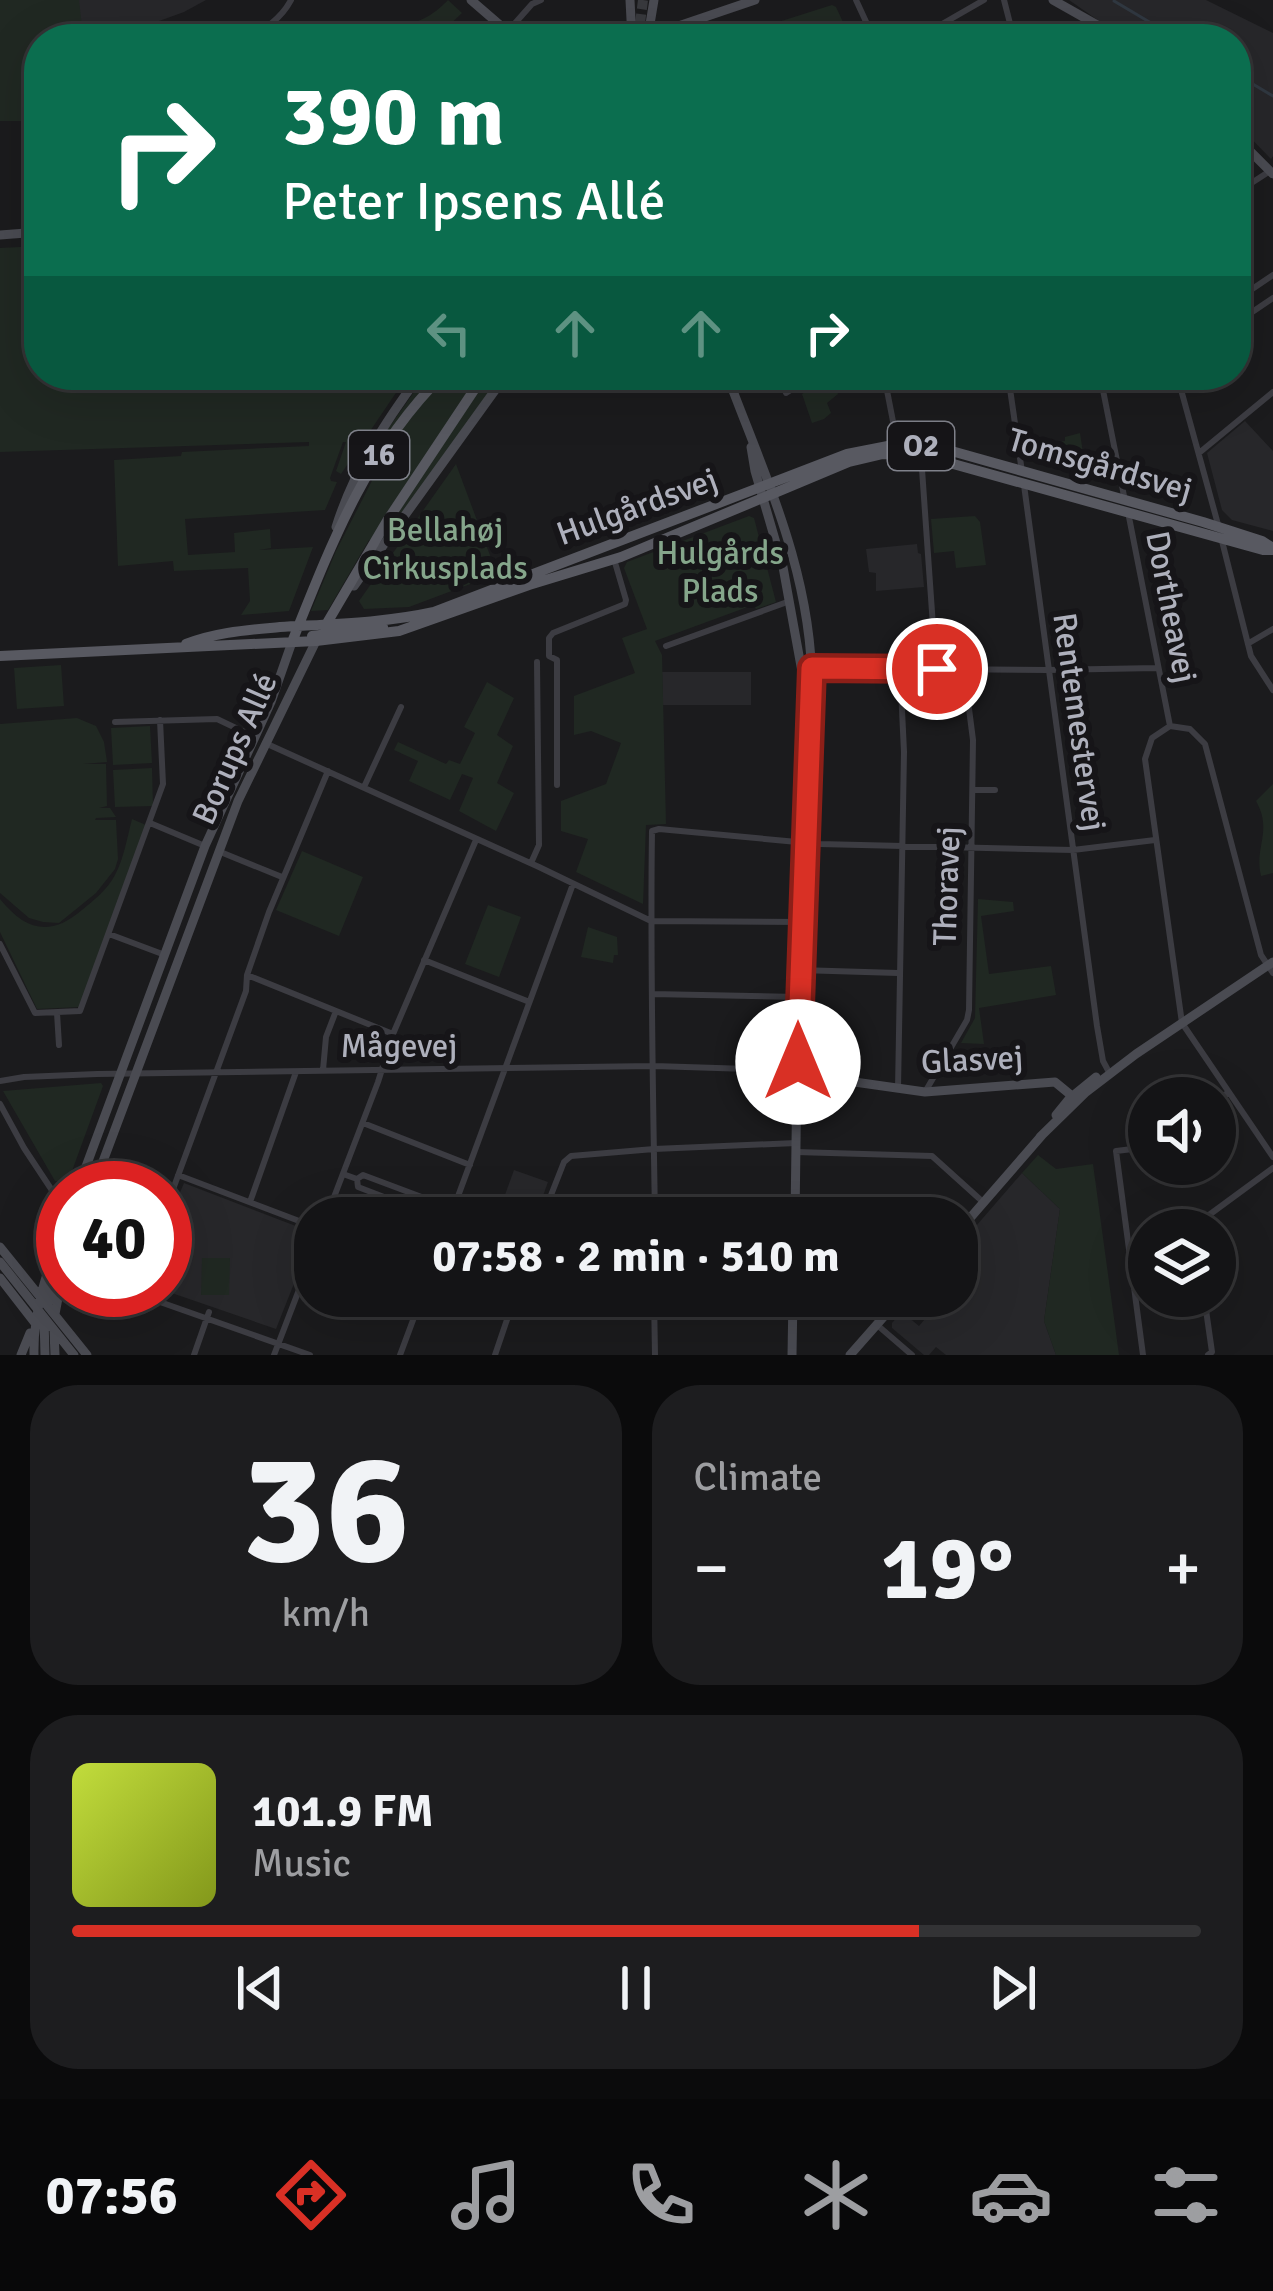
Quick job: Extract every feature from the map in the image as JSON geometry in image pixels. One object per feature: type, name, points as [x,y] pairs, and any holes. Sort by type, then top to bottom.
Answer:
[{"type":"main road","name":"16","points":[[330,546],[385,446],[429,390]]},
{"type":"main road","name":"16","points":[[342,599],[387,521],[474,390]]},
{"type":"main road","name":"Tomsgårdsvej","points":[[768,493],[847,454],[898,444],[948,450],[1023,477]]},
{"type":"main road","name":"Tomsgårdsvej","points":[[768,493],[870,456],[921,455],[1023,477],[1220,532],[1263,550],[1273,549]]},
{"type":"main road","name":"Hulgårdsvej","points":[[183,646],[234,632],[371,636],[415,627],[614,560],[768,493]]},
{"type":"main road","name":"Hulgårdsvej","points":[[0,656],[203,646],[321,633],[419,615],[768,493]]},
{"type":"main road","name":"Borups Allé","points":[[295,634],[330,546]]},
{"type":"main road","name":"Borups Allé","points":[[321,633],[342,599]]},
{"type":"street","points":[[271,24],[291,0]]},
{"type":"street","points":[[471,0],[498,24]]},
{"type":"street","points":[[520,24],[532,4],[541,0]]},
{"type":"street","points":[[684,24],[721,5],[755,0]]},
{"type":"street","points":[[943,24],[984,0]]},
{"type":"street","points":[[1053,0],[1095,24]]},
{"type":"street","points":[[1251,151],[1272,173]]},
{"type":"street","name":"Borups Allé","points":[[330,546],[356,475],[409,390]]},
{"type":"street","name":"Borups Allé","points":[[342,599],[496,390]]},
{"type":"street","points":[[733,390],[794,558],[807,625],[809,711],[795,1197]]},
{"type":"street","points":[[887,390],[898,444]]},
{"type":"street","name":"Rentemestervej","points":[[1010,390],[1097,1026],[1108,1072]]},
{"type":"street","name":"Dortheavej","points":[[1103,390],[1170,726],[1190,729],[1205,744],[1262,955],[1271,967]]},
{"type":"street","points":[[1181,390],[1251,656],[1273,690]]},
{"type":"street","points":[[1199,453],[1273,392]]},
{"type":"street","points":[[921,455],[937,669]]},
{"type":"street","points":[[768,493],[807,668]]},
{"type":"street","points":[[557,785],[557,660],[550,656],[549,638],[626,604],[614,560]]},
{"type":"street","points":[[666,646],[790,601]]},
{"type":"street","points":[[1249,643],[1273,629]]},
{"type":"street","name":"Borups Allé","points":[[88,1161],[205,846],[321,633]]},
{"type":"street","name":"Borups Allé","points":[[104,1161],[295,634]]},
{"type":"street","points":[[531,863],[539,845],[537,662]]},
{"type":"street","points":[[807,668],[1157,668]]},
{"type":"street","points":[[898,1089],[904,752],[900,668]]},
{"type":"street","name":"Thoravej","points":[[925,1092],[969,1010],[974,790],[964,670]]},
{"type":"street","points":[[364,787],[401,707]]},
{"type":"street","name":"Borups Allé","points":[[115,722],[217,718],[260,740]]},
{"type":"street","points":[[0,944],[34,1013],[80,1011],[164,784],[160,720]]},
{"type":"street","points":[[1170,726],[1157,733],[1146,751],[1155,840],[1182,1023],[1219,1077]]},
{"type":"street","points":[[260,740],[651,921],[802,922]]},
{"type":"street","points":[[183,1161],[247,991],[247,975],[328,771]]},
{"type":"street","points":[[974,790],[995,790]]},
{"type":"street","name":"Borups Allé","points":[[150,824],[205,846]]},
{"type":"street","points":[[655,1197],[652,831],[805,842],[1073,850],[1155,840]]},
{"type":"street","points":[[334,1197],[393,1034],[476,840]]},
{"type":"street","points":[[218,851],[283,878]]},
{"type":"street","points":[[458,1197],[574,883]]},
{"type":"street","points":[[110,934],[165,955]]},
{"type":"street","points":[[424,960],[528,1001]]},
{"type":"street","points":[[978,1208],[1072,1096],[1271,967]]},
{"type":"street","points":[[800,970],[900,973]]},
{"type":"street","points":[[247,975],[393,1034]]},
{"type":"street","points":[[650,994],[798,997]]},
{"type":"street","points":[[323,1070],[326,1037],[336,1011]]},
{"type":"street","points":[[57,1013],[58,1045]]},
{"type":"street","name":"Mågevej","points":[[0,1081],[61,1075],[654,1066],[798,1074]]},
{"type":"street","points":[[250,1202],[296,1072]]},
{"type":"street","points":[[1040,1137],[1108,1072]]},
{"type":"street","name":"Glasvej","points":[[798,1074],[925,1092],[1055,1082],[1072,1096]]},
{"type":"street","points":[[1236,1102],[1273,1157]]},
{"type":"street","points":[[0,1104],[36,1167]]},
{"type":"street","points":[[363,1123],[470,1165]]},
{"type":"street","points":[[550,1197],[571,1156],[654,1149],[796,1148],[932,1156],[983,1202]]},
{"type":"street","points":[[1128,1150],[1116,1151],[1143,1355]]},
{"type":"street","points":[[1217,1209],[1273,1168]]},
{"type":"street","points":[[343,1174],[357,1179]]},
{"type":"street","points":[[363,1175],[435,1202],[439,1210],[431,1215],[358,1187],[357,1179],[363,1175]]},
{"type":"street","points":[[192,1180],[294,1219]]},
{"type":"street","points":[[0,1247],[36,1290]]},
{"type":"street","points":[[0,1262],[36,1305]]},
{"type":"street","points":[[0,1279],[36,1308]]},
{"type":"street","points":[[274,1355],[294,1302]]},
{"type":"street","points":[[192,1311],[310,1355]]},
{"type":"street","points":[[194,1355],[208,1316]]},
{"type":"street","points":[[21,1355],[42,1317]]},
{"type":"street","points":[[34,1355],[43,1317]]},
{"type":"street","points":[[44,1317],[45,1355]]},
{"type":"street","points":[[46,1317],[74,1355]]},
{"type":"street","points":[[47,1317],[87,1355]]},
{"type":"street","points":[[400,1355],[414,1317]]},
{"type":"street","points":[[495,1355],[507,1317]]},
{"type":"street","points":[[654,1317],[655,1355]]},
{"type":"street","points":[[792,1355],[793,1317]]},
{"type":"street","points":[[850,1355],[882,1317]]},
{"type":"street","points":[[1207,1317],[1212,1352],[1208,1355]]},
{"type":"street","points":[[876,1324],[912,1355]]},
{"type":"street","points":[[54,1332],[55,1355]]},
{"type":"shaded area","points":[[77,0],[206,0],[151,24],[80,24]]},
{"type":"shaded area","points":[[1069,0],[1206,0],[1273,33],[1271,159],[1251,138],[1251,24],[1102,23]]},
{"type":"shaded area","points":[[1245,421],[1273,451],[1273,531],[1232,520],[1222,510],[1207,453]]},
{"type":"shaded area","points":[[917,544],[924,587],[876,591],[876,573],[869,572],[866,549]]},
{"type":"shaded area","points":[[662,672],[751,672],[751,705],[663,705]]},
{"type":"shaded area","points":[[514,1170],[548,1182],[543,1197],[504,1197]]},
{"type":"shaded area","points":[[1022,1173],[1060,1209],[1044,1321],[1056,1355],[946,1355],[936,1347],[924,1355],[892,1328],[897,1317],[908,1317],[919,1326],[927,1317],[978,1317],[978,1224]]},
{"type":"shaded area","points":[[192,1186],[294,1225],[294,1284],[276,1329],[192,1300]]},
{"type":"green space","points":[[0,0],[79,0],[82,24],[24,24],[24,121],[0,121]]},
{"type":"green space","points":[[448,0],[462,13],[450,24],[391,24],[423,19]]},
{"type":"green space","points":[[832,5],[844,24],[772,24]]},
{"type":"green space","points":[[24,247],[24,390],[398,390],[341,474],[336,471],[343,442],[330,478],[337,482],[325,510],[185,519],[188,555],[235,552],[234,533],[270,529],[271,548],[259,550],[313,547],[289,611],[241,615],[250,601],[248,568],[174,571],[173,561],[118,566],[114,460],[309,446],[309,442],[0,452],[0,248]]},
{"type":"green space","points":[[415,390],[491,390],[384,539],[369,540],[328,610],[311,611],[379,467],[378,443]]},
{"type":"green space","points":[[837,390],[838,394],[827,403],[831,413],[812,423],[802,394]]},
{"type":"green space","points":[[1080,433],[1084,460],[1079,475],[1033,462],[1030,448]]},
{"type":"green space","name":"Bellahøj Cirkusplads","points":[[456,464],[497,574],[409,607],[364,609],[359,601]]},
{"type":"green space","points":[[975,516],[986,565],[956,568],[954,551],[934,553],[931,519]]},
{"type":"green space","name":"Hulgårds Plads","points":[[754,518],[776,602],[756,609],[753,605],[655,641],[662,655],[666,824],[646,825],[643,904],[576,872],[588,839],[561,831],[561,801],[606,784],[621,743],[591,731],[574,735],[574,696],[635,673],[622,638],[647,629],[624,568],[627,562]]},
{"type":"green space","points":[[61,665],[64,706],[17,709],[14,668]]},
{"type":"green space","points":[[487,682],[514,698],[497,735],[513,746],[497,783],[514,793],[496,831],[459,811],[473,778],[462,774],[450,800],[409,781],[418,761],[394,750],[398,742],[446,764],[449,760],[460,764],[475,733],[464,727]]},
{"type":"green space","points":[[77,718],[96,726],[104,742],[107,762],[83,764],[106,764],[107,806],[99,808],[110,808],[116,817],[95,820],[116,820],[118,859],[96,893],[59,923],[43,922],[29,918],[0,893],[0,724]]},
{"type":"green space","points":[[150,726],[152,763],[113,765],[111,728]]},
{"type":"green space","points":[[152,768],[153,806],[115,807],[113,770]]},
{"type":"green space","points":[[1273,784],[1273,873],[1261,876],[1263,821],[1256,801]]},
{"type":"green space","points":[[132,819],[146,825],[80,1007],[37,1009],[0,932],[0,899],[19,918],[39,927],[70,919],[112,880]]},
{"type":"green space","points":[[302,851],[363,877],[339,936],[276,910]]},
{"type":"green space","points":[[978,899],[1013,902],[1014,911],[981,916],[989,974],[1051,966],[1056,995],[979,1008],[984,1044],[961,1043],[975,1018]]},
{"type":"green space","points":[[488,905],[521,917],[499,977],[465,964]]},
{"type":"green space","points":[[588,927],[617,937],[618,955],[613,963],[581,957]]},
{"type":"green space","points":[[101,1083],[76,1161],[43,1161],[3,1091]]},
{"type":"green space","points":[[1038,1155],[1056,1169],[1093,1164],[1119,1355],[1056,1355],[1044,1321],[1060,1209],[1022,1173]]},
{"type":"green space","points":[[202,1258],[230,1258],[229,1295],[201,1295]]},
{"type":"waterway","points":[[1114,1],[1153,24]]},
{"type":"waterway","points":[[1251,83],[1273,96]]},
{"type":"tunnel","points":[[640,24],[643,0]]},
{"type":"route","points":[[798,1062],[812,668],[937,669]]}]
